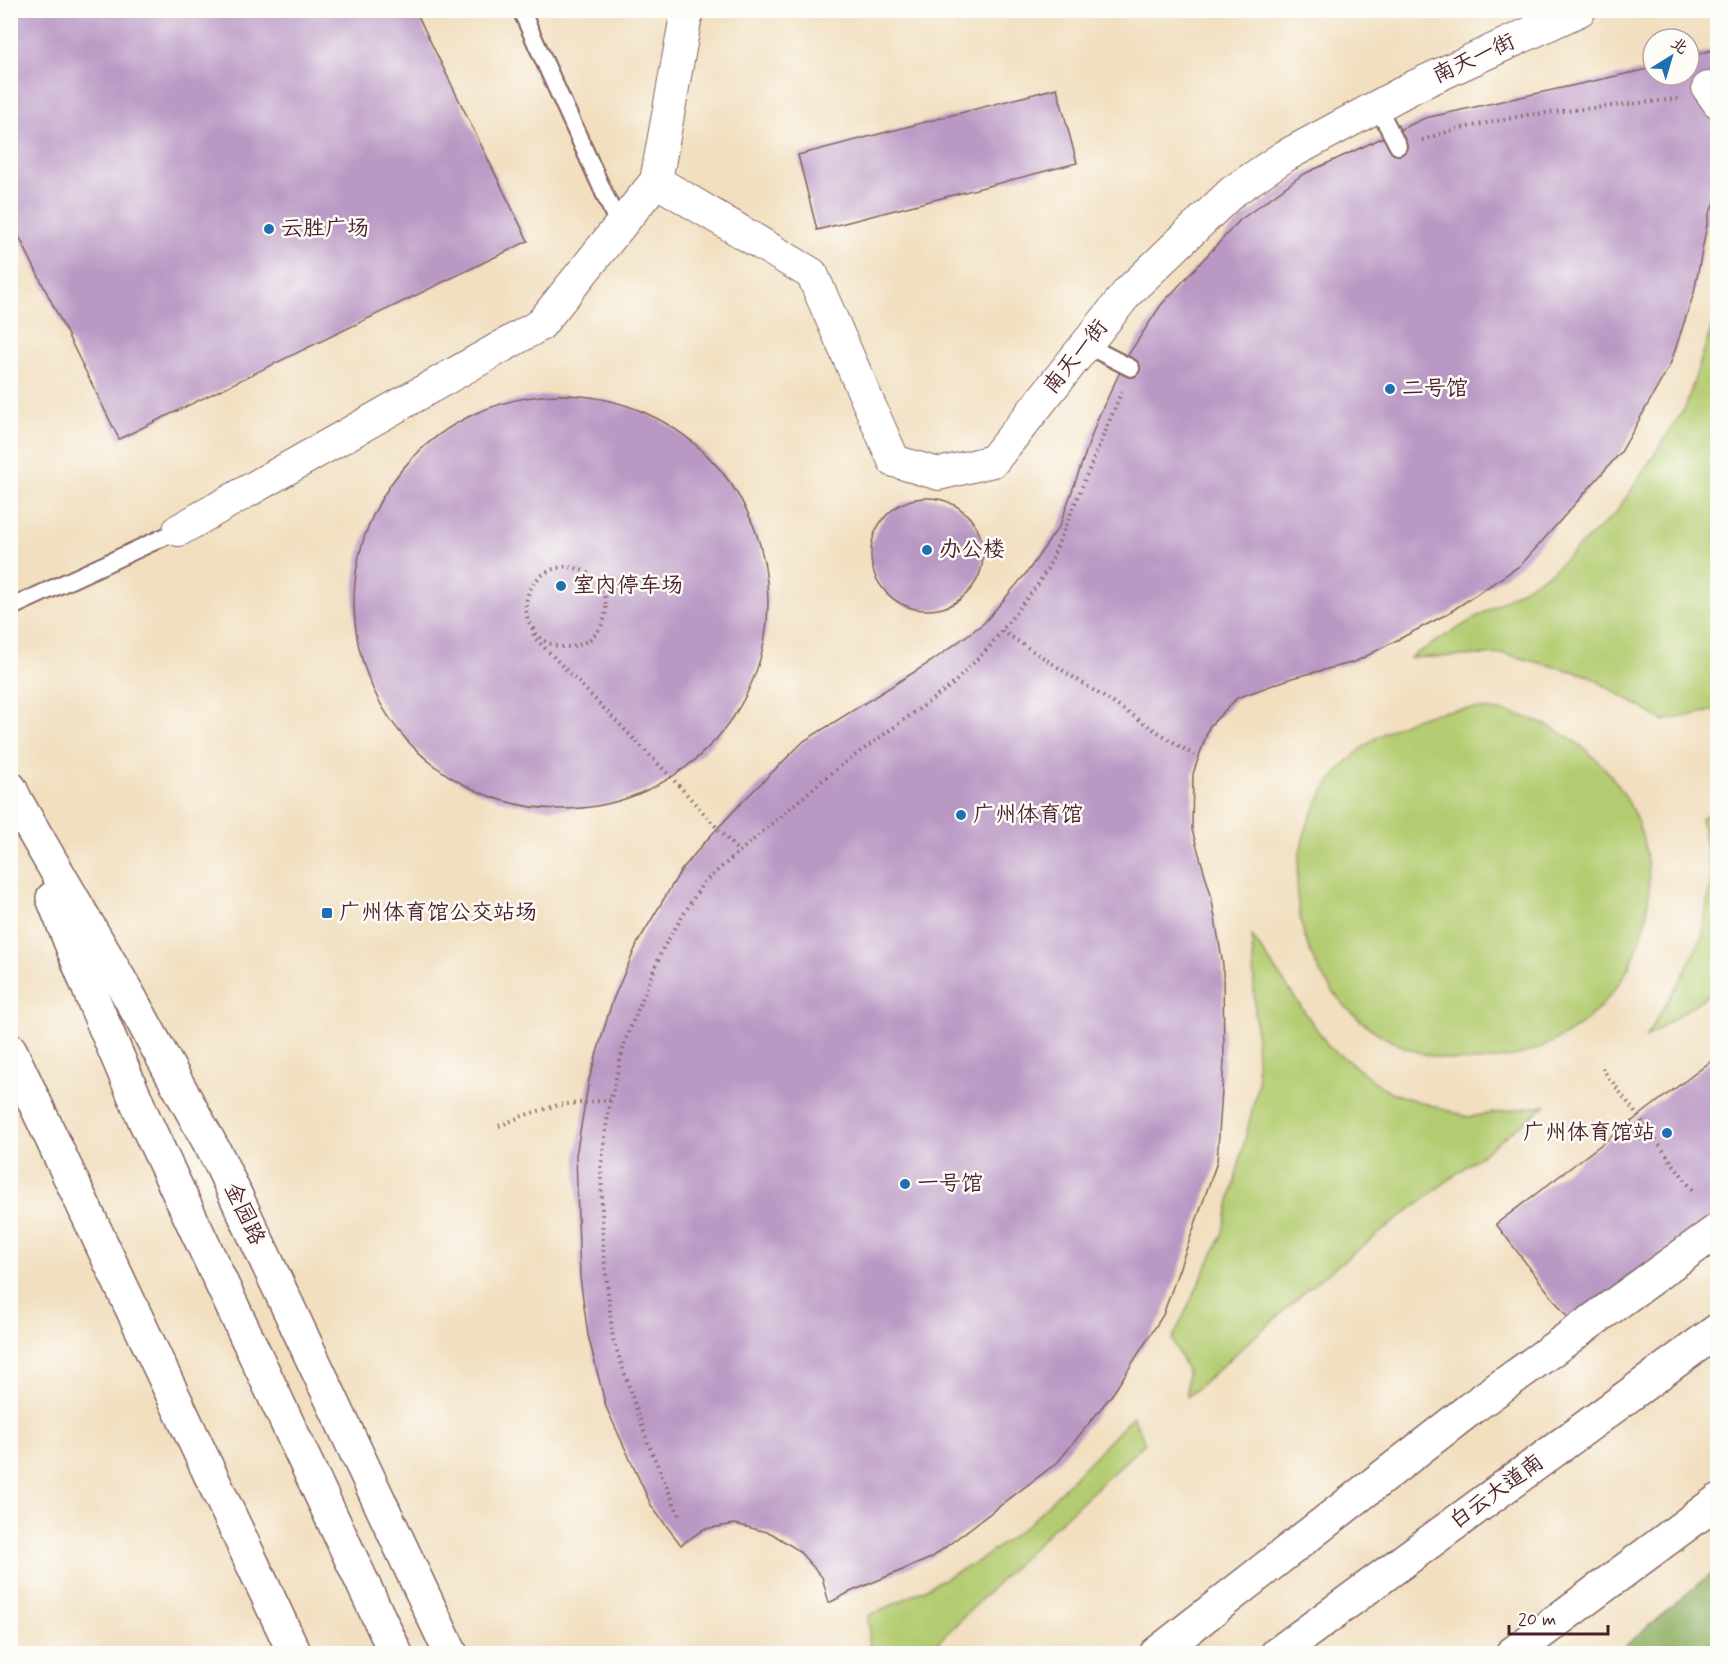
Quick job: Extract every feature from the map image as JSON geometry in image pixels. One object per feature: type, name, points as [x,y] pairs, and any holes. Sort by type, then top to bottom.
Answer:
[{"type":"main road","points":[[13,795],[94,1004],[145,1121],[396,1653]]},
{"type":"main road","name":"金园路","points":[[13,795],[129,996],[219,1160],[451,1653]]},
{"type":"main road","points":[[10,1050],[25,1113],[295,1653]]},
{"type":"main road","points":[[1156,1653],[1470,1409],[1718,1230]]},
{"type":"main road","name":"白云大道南","points":[[1277,1653],[1718,1330]]},
{"type":"main road","points":[[1512,1653],[1718,1501]]},
{"type":"street","points":[[179,530],[540,325],[656,181],[687,10]]},
{"type":"street","name":"南天一街","points":[[656,181],[812,274],[894,461],[939,474],[993,461],[1128,292],[1232,192],[1286,156],[1413,87],[1580,10]]},
{"type":"lane","points":[[521,10],[620,226]]},
{"type":"lane","points":[[1377,106],[1398,146]]},
{"type":"lane","points":[[1086,345],[1131,368]]},
{"type":"lane","points":[[10,608],[179,530]]},
{"type":"path","points":[[1398,146],[1457,129],[1527,115],[1713,95]]},
{"type":"path","points":[[679,1515],[648,1443],[613,1339],[603,1246],[602,1168],[610,1100],[625,1041],[663,948],[704,883],[831,773],[952,685],[989,647],[1038,584],[1048,568],[1131,368]]},
{"type":"path","points":[[533,628],[546,641],[558,646],[571,647],[594,636],[602,626],[606,601],[602,589],[594,579],[583,571],[570,567],[556,568],[544,574],[534,583],[528,595],[526,609],[534,637],[671,777],[739,852]]},
{"type":"path","points":[[1002,631],[1198,758]]},
{"type":"path","points":[[1602,1068],[1694,1192]]},
{"type":"path","points":[[499,1126],[558,1105],[610,1100]]},
{"type":"green space","points":[[1717,311],[1717,710],[1664,721],[1587,675],[1505,654],[1409,658],[1551,572],[1616,513],[1685,408]]},
{"type":"green space","points":[[1473,709],[1507,713],[1540,723],[1571,739],[1597,761],[1619,787],[1635,818],[1645,851],[1649,885],[1645,919],[1635,952],[1619,983],[1597,1009],[1571,1031],[1540,1047],[1507,1057],[1473,1061],[1439,1057],[1406,1047],[1375,1031],[1349,1009],[1327,983],[1311,952],[1301,919],[1297,885],[1301,851],[1311,818],[1327,787],[1349,761],[1375,739],[1406,723],[1439,713]]},
{"type":"green space","points":[[1717,809],[1717,989],[1645,1038],[1680,981],[1702,937],[1711,879],[1701,818]]},
{"type":"green space","points":[[1252,936],[1329,1047],[1389,1092],[1468,1117],[1546,1105],[1316,1282],[1187,1397],[1187,1371],[1172,1340],[1222,1235],[1258,1085]]},
{"type":"green space","points":[[1133,1416],[1145,1443],[1051,1530],[934,1646],[932,1653],[870,1653],[868,1616],[982,1559],[1031,1522]]},
{"type":"green space","points":[[1717,1569],[1717,1653],[1617,1653],[1703,1580]]},
{"type":"building","name":"云胜广场","points":[[10,10],[415,10],[528,241],[119,439],[10,218]]},
{"type":"building","points":[[999,10],[1041,10],[1041,15],[999,12]]},
{"type":"building","name":"广州体育馆","points":[[1718,48],[1718,197],[1709,214],[1694,293],[1670,365],[1621,452],[1521,565],[1447,614],[1355,662],[1292,678],[1237,698],[1209,727],[1193,774],[1192,830],[1211,895],[1223,965],[1224,1062],[1217,1162],[1163,1315],[1114,1392],[1058,1462],[931,1558],[829,1603],[822,1577],[798,1550],[771,1533],[735,1524],[704,1529],[681,1545],[652,1507],[606,1407],[588,1335],[580,1277],[576,1155],[589,1080],[612,1002],[638,942],[680,872],[743,801],[804,741],[932,661],[984,623],[1028,571],[1060,525],[1098,418],[1128,355],[1161,305],[1240,220],[1302,175],[1425,118],[1641,71],[1641,87],[1701,87],[1701,53]]},
{"type":"building","points":[[1057,88],[1077,163],[817,230],[798,155]]},
{"type":"building","name":"室内停车场","points":[[561,395],[601,399],[640,411],[676,430],[707,456],[733,487],[752,523],[764,562],[768,602],[764,642],[752,681],[733,717],[707,748],[676,774],[640,793],[601,805],[561,809],[521,805],[482,793],[446,774],[415,748],[389,717],[370,681],[358,642],[354,602],[358,562],[370,523],[389,487],[415,456],[446,430],[482,411],[521,399]]},
{"type":"building","name":"办公楼","points":[[927,498],[948,502],[966,515],[979,533],[983,554],[979,575],[966,593],[948,606],[927,610],[906,606],[888,593],[875,575],[871,554],[875,533],[888,515],[906,502]]},
{"type":"building","name":"广州体育馆站","points":[[1718,1056],[1718,1211],[1571,1322],[1496,1224]]},
{"type":"place","name":"云胜广场","points":[[269,229]]},
{"type":"place","name":"二号馆","points":[[1390,389]]},
{"type":"place","name":"办公楼","points":[[927,550]]},
{"type":"place","name":"室内停车场","points":[[561,586]]},
{"type":"place","name":"广州体育馆","points":[[961,815]]},
{"type":"place","name":"广州体育馆公交站场","points":[[327,913]]},
{"type":"place","name":"广州体育馆站","points":[[1667,1133]]},
{"type":"place","name":"一号馆","points":[[905,1184]]}]
